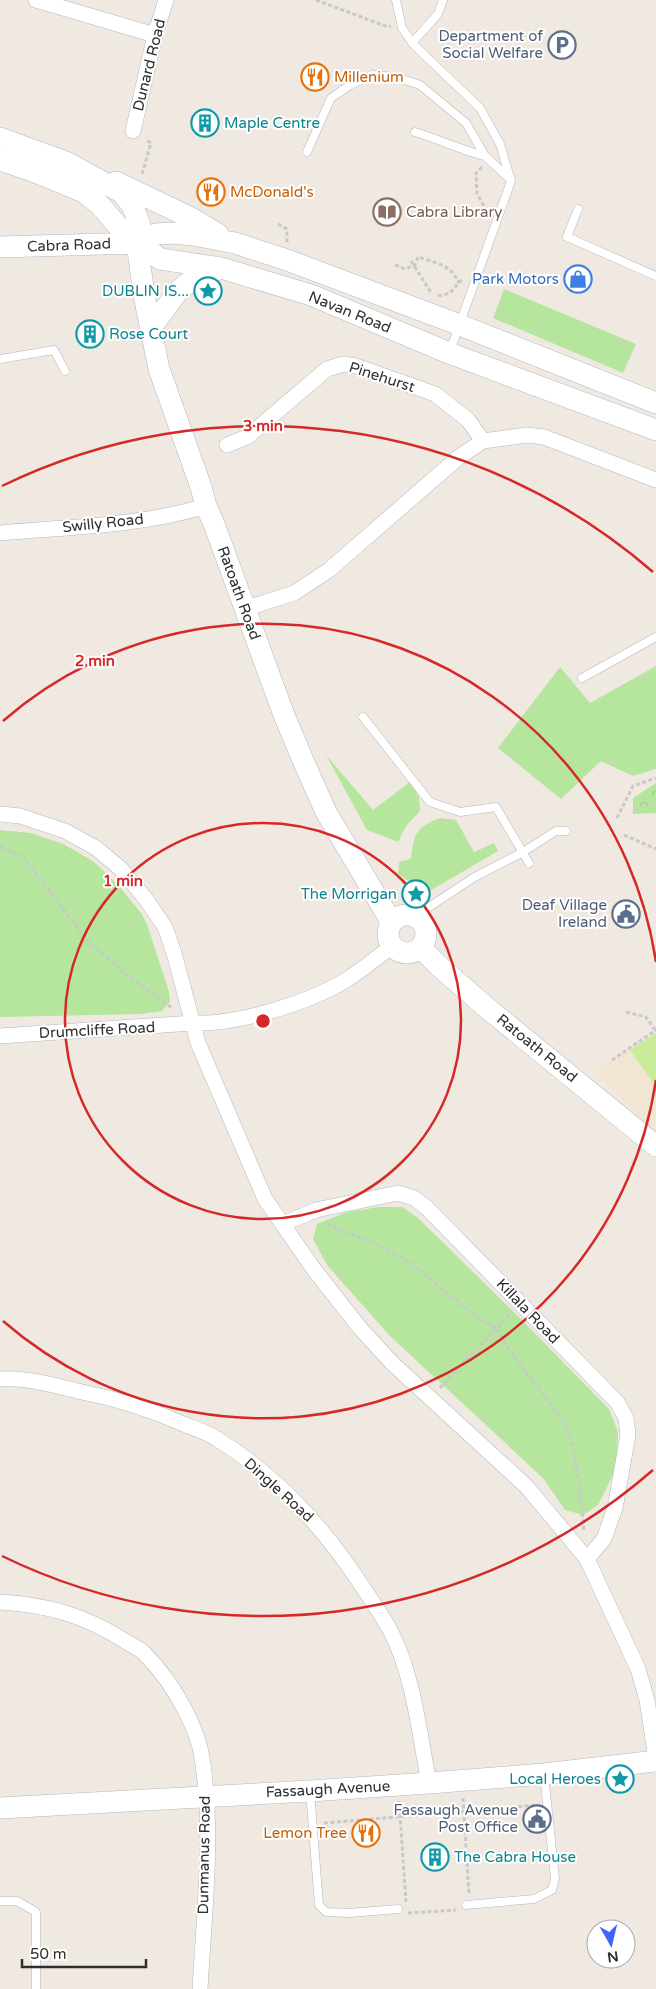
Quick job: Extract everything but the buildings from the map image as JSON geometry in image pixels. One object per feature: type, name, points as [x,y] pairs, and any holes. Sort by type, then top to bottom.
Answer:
[{"type":"main road","points":[[0,138],[66,162]]},
{"type":"main road","points":[[0,160],[84,192],[100,205],[117,225],[137,243]]},
{"type":"main road","name":"Navan Road","points":[[66,162],[136,191],[236,243]]},
{"type":"main road","name":"Ratoath Road","points":[[66,162],[121,192],[132,205],[140,225],[137,243],[145,302],[159,368],[206,506],[284,715],[326,812],[392,923]]},
{"type":"main road","name":"Navan Road","points":[[656,403],[460,325],[287,260],[236,243],[174,233],[156,234],[137,243],[160,259],[221,268],[311,295],[449,353],[656,430]]},
{"type":"main road","name":"Cabra Road","points":[[0,247],[137,243]]},
{"type":"main road","points":[[150,329],[182,288],[193,279],[221,268]]},
{"type":"main road","points":[[406,916],[418,919],[423,924],[426,936],[421,948],[416,951],[402,953],[392,946],[388,933],[392,923],[399,917],[406,916]]},
{"type":"main road","name":"Ratoath Road","points":[[421,948],[487,1008],[656,1146]]},
{"type":"main road","name":"Fassaugh Avenue","points":[[0,1808],[429,1783],[544,1774],[656,1759]]},
{"type":"street","points":[[36,0],[155,35]]},
{"type":"street","name":"Dunard Road","points":[[133,131],[155,35],[166,0]]},
{"type":"street","name":"Pinehurst","points":[[227,445],[247,437],[327,369],[343,364],[356,366],[435,394],[468,420],[483,441]]},
{"type":"street","points":[[244,609],[294,593],[329,570],[459,457],[483,441],[527,435],[544,437],[656,480]]},
{"type":"street","name":"Swilly Road","points":[[0,533],[138,520],[206,506]]},
{"type":"street","points":[[0,814],[20,816],[65,831],[96,848],[121,869],[146,898],[165,927],[174,953],[198,1044],[265,1199],[313,1268],[360,1328],[392,1363],[528,1487],[587,1559],[638,1669],[647,1700],[656,1759]]},
{"type":"street","name":"Drumcliffe Road","points":[[0,1036],[193,1023],[214,1024],[276,1009],[314,995],[346,980],[392,946]]},
{"type":"street","name":"Killala Road","points":[[283,1224],[316,1210],[369,1198],[398,1194],[414,1198],[427,1208],[617,1402],[626,1418],[628,1435],[615,1508],[604,1539],[587,1559]]},
{"type":"street","name":"Dingle Road","points":[[0,1379],[9,1378],[53,1385],[117,1399],[160,1414],[216,1438],[258,1468],[299,1504],[324,1532],[346,1562],[390,1630],[407,1672],[429,1783]]},
{"type":"street","name":"Dunmanus Road","points":[[0,1602],[48,1607],[71,1614],[111,1632],[143,1652],[171,1684],[190,1720],[202,1757],[208,1840],[200,1989]]},
{"type":"lane","points":[[396,0],[401,23],[412,43],[480,108],[500,144],[511,181],[449,353]]},
{"type":"lane","points":[[412,43],[438,14],[443,0]]},
{"type":"lane","points":[[307,152],[331,98],[350,84],[372,75],[396,77],[420,86],[466,123],[487,157],[511,181]]},
{"type":"lane","points":[[415,132],[487,157]]},
{"type":"lane","points":[[578,209],[567,237],[656,276]]},
{"type":"lane","points":[[0,359],[54,350],[65,371]]},
{"type":"lane","points":[[582,678],[656,637]]},
{"type":"lane","points":[[363,717],[430,802],[460,812],[496,807],[529,864]]},
{"type":"lane","points":[[418,919],[426,908],[473,878],[523,852],[556,831],[566,832]]},
{"type":"lane","points":[[468,1905],[534,1899],[552,1890],[555,1879],[544,1774]]},
{"type":"lane","points":[[310,1791],[319,1905],[326,1912],[398,1909]]},
{"type":"lane","points":[[0,1901],[17,1901],[36,1912],[36,1989]]},
{"type":"path","points":[[316,0],[388,27],[401,23]]},
{"type":"path","points":[[133,131],[151,143],[136,191]]},
{"type":"path","points":[[487,157],[476,173],[477,194],[489,214]]},
{"type":"path","points":[[280,244],[292,246]]},
{"type":"path","points":[[395,265],[405,269],[414,266],[418,257],[453,271],[460,282]]},
{"type":"path","points":[[411,261],[433,297]]},
{"type":"path","points":[[424,294],[433,297],[450,293],[463,276]]},
{"type":"path","points":[[617,818],[634,786],[656,778]]},
{"type":"path","points":[[624,835],[656,849]]},
{"type":"path","points":[[0,846],[24,858],[86,939],[118,968],[193,1023]]},
{"type":"path","points":[[612,1060],[656,1030],[646,1016],[626,1012]]},
{"type":"path","points":[[299,1217],[329,1225],[373,1243],[409,1262],[478,1318],[496,1328],[505,1344],[566,1426],[574,1449],[587,1559]]},
{"type":"path","points":[[430,1398],[520,1303]]},
{"type":"path","points":[[313,1824],[464,1810],[547,1805]]},
{"type":"path","points":[[400,1817],[407,1913],[464,1910],[468,1905],[464,1810]]},
{"type":"shaded area","points":[[656,1030],[656,1132],[595,1072]]},
{"type":"green space","points":[[504,289],[636,344],[623,373],[493,318]]},
{"type":"green space","points":[[656,666],[656,769],[633,776],[601,761],[561,799],[498,748],[560,667],[590,703]]},
{"type":"green space","points":[[326,755],[373,810],[410,782],[419,797],[420,811],[406,826],[398,842],[367,830]]},
{"type":"green space","points":[[656,783],[656,813],[633,814],[633,798]]},
{"type":"green space","points":[[440,818],[456,820],[474,852],[494,843],[498,851],[426,893],[398,874],[399,862],[411,859],[413,843],[417,833],[425,825]]},
{"type":"green space","points":[[0,830],[31,833],[63,844],[93,861],[118,885],[141,913],[147,924],[169,992],[170,1001],[162,1011],[141,1014],[0,1017]]},
{"type":"green space","points":[[656,1033],[656,1087],[630,1050]]},
{"type":"green space","points":[[379,1207],[403,1207],[419,1219],[609,1409],[618,1432],[616,1469],[598,1505],[583,1515],[565,1510],[543,1478],[390,1336],[327,1265],[313,1239],[317,1224],[347,1212]]},
{"type":"place","name":"Department of Social Welfare","points":[[562,45]]},
{"type":"place","name":"Millenium","points":[[315,77]]},
{"type":"place","name":"Maple Centre","points":[[205,123]]},
{"type":"place","name":"McDonald's","points":[[211,192]]},
{"type":"place","name":"Cabra Library","points":[[387,212]]},
{"type":"place","name":"Park Motors","points":[[578,279]]},
{"type":"place","name":"DUBLIN IS...","points":[[208,291]]},
{"type":"place","name":"Rose Court","points":[[90,334]]},
{"type":"place","name":"The Morrigan","points":[[416,894]]},
{"type":"place","name":"Deaf Village Ireland","points":[[626,914]]},
{"type":"place","name":"Local Heroes","points":[[620,1779]]},
{"type":"place","name":"Fassaugh Avenue Post Office","points":[[537,1819]]},
{"type":"place","name":"Lemon Tree","points":[[366,1833]]},
{"type":"place","name":"The Cabra House","points":[[435,1857]]}]
